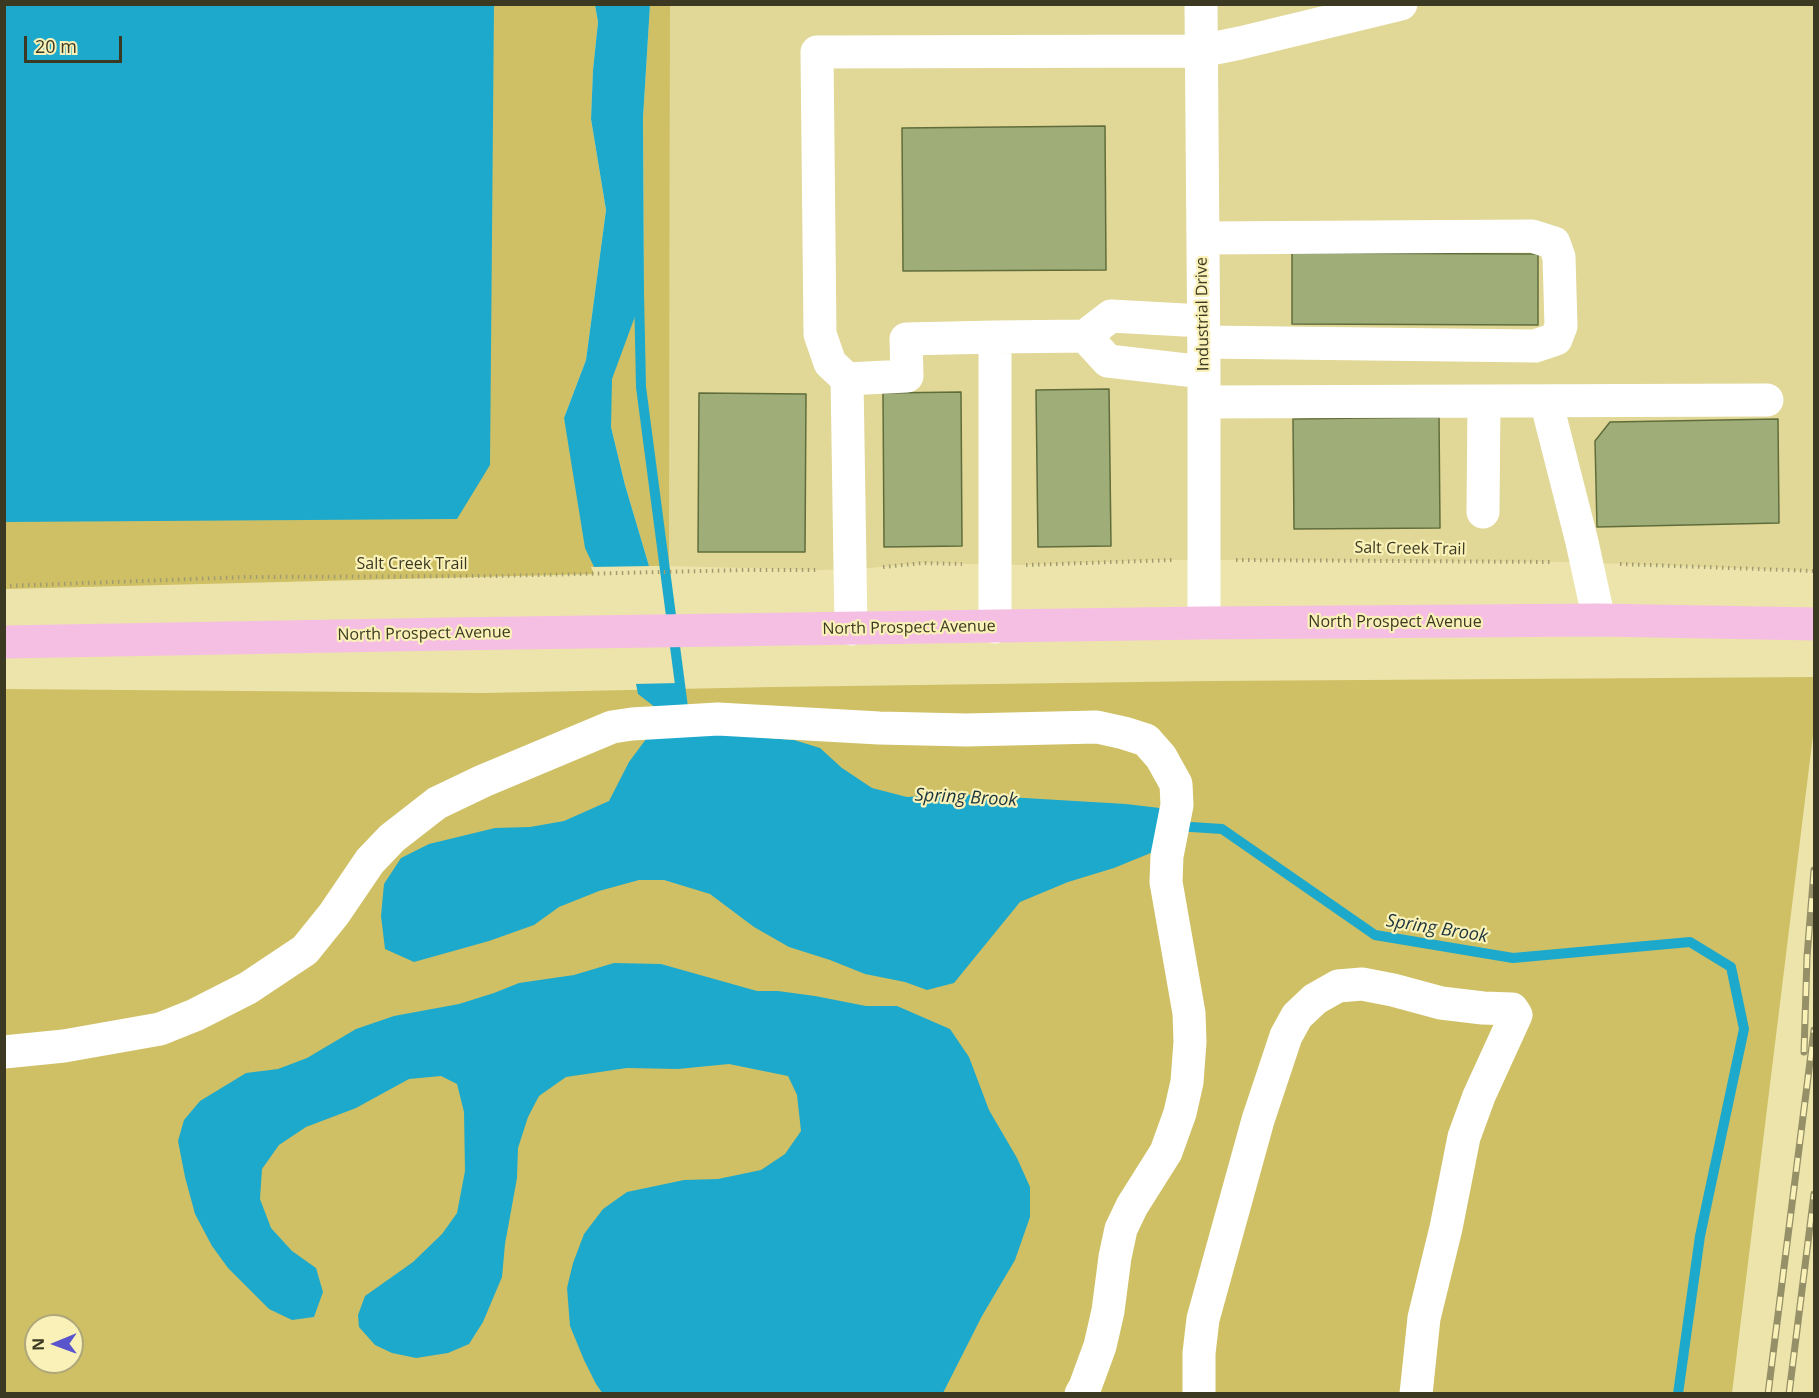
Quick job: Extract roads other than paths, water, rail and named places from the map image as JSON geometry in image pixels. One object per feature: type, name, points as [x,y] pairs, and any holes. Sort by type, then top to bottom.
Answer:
[{"type":"main road","name":"North Prospect Avenue","points":[[4,642],[449,633],[1204,623],[1599,620],[1815,624]]},
{"type":"street","name":"Industrial Drive","points":[[1201,4],[1204,623]]},
{"type":"street","points":[[1401,4],[1240,44],[1201,51],[817,52],[820,334],[830,363],[848,379],[907,376],[906,339],[1085,336],[1111,316],[1204,359],[1484,402],[1767,400]]},
{"type":"street","points":[[1085,336],[1108,361],[1204,359],[1535,346],[1556,339],[1561,326],[1559,257],[1554,243],[1532,236],[1203,238]]},
{"type":"street","points":[[995,337],[995,627]]},
{"type":"street","points":[[848,379],[851,629]]},
{"type":"street","points":[[1546,401],[1582,542],[1599,620]]},
{"type":"street","points":[[1483,512],[1484,402]]},
{"type":"street","points":[[4,1052],[64,1046],[160,1029],[195,1015],[248,988],[305,950],[334,914],[370,861],[392,838],[437,803],[483,781],[612,727],[718,719],[890,729],[1097,727],[1124,732],[1146,740],[1161,757],[1176,784],[1177,805],[1167,856],[1166,882],[1189,1013],[1190,1042],[1187,1082],[1180,1113],[1166,1152],[1132,1206],[1121,1229],[1100,1346],[1081,1394]]},
{"type":"street","points":[[1199,1394],[1199,1353],[1203,1319],[1258,1120],[1286,1036],[1298,1016],[1315,999],[1338,986],[1362,984],[1441,1003],[1512,1009],[1516,1016],[1479,1096],[1464,1137],[1446,1228],[1424,1318],[1416,1394]]},
{"type":"water","points":[[4,5],[494,5],[490,465],[457,519],[5,522]]},
{"type":"water","points":[[595,5],[650,5],[643,118],[644,292],[612,379],[611,427],[649,566],[679,699],[697,716],[741,736],[794,740],[820,748],[842,768],[872,788],[907,797],[957,794],[1126,804],[1168,809],[1163,848],[1020,902],[954,983],[927,990],[905,982],[865,974],[789,947],[754,927],[710,894],[664,880],[639,880],[599,891],[559,907],[534,925],[489,941],[414,962],[385,949],[381,916],[384,884],[401,858],[429,844],[495,828],[530,827],[564,821],[609,801],[629,762],[652,731],[656,708],[638,694],[626,634],[585,548],[564,418],[586,360],[606,210],[591,119],[598,22]]},
{"type":"water","points":[[614,963],[661,964],[757,991],[778,991],[815,996],[866,1006],[897,1006],[950,1029],[969,1057],[989,1110],[1017,1158],[1030,1187],[1030,1217],[1015,1260],[982,1316],[943,1393],[603,1394],[596,1384],[570,1326],[567,1288],[584,1234],[603,1209],[627,1192],[684,1180],[718,1179],[761,1170],[785,1154],[801,1131],[797,1095],[788,1076],[729,1064],[678,1069],[627,1068],[566,1077],[539,1096],[528,1117],[518,1148],[517,1178],[505,1244],[502,1277],[483,1322],[469,1344],[448,1353],[416,1358],[392,1353],[375,1345],[359,1327],[358,1315],[365,1296],[413,1262],[442,1234],[457,1213],[465,1171],[464,1112],[457,1084],[441,1076],[409,1079],[356,1108],[306,1127],[279,1145],[262,1169],[260,1199],[271,1228],[292,1251],[316,1268],[323,1292],[314,1317],[292,1320],[269,1309],[228,1268],[212,1246],[195,1214],[178,1141],[184,1120],[200,1101],[246,1073],[278,1069],[307,1058],[356,1029],[394,1016],[459,1004],[519,983],[574,975]]},
{"type":"waterway","points":[[639,293],[641,387],[684,715]]},
{"type":"waterway","name":"Spring Brook","points":[[1176,826],[1222,829],[1375,935],[1513,958],[1690,942],[1731,967],[1744,1029],[1700,1236],[1678,1394]]},
{"type":"railway","points":[[1804,1052],[1807,957],[1814,870]]},
{"type":"railway","points":[[1768,1394],[1814,1030]]},
{"type":"railway","points":[[1789,1394],[1814,1194]]}]
